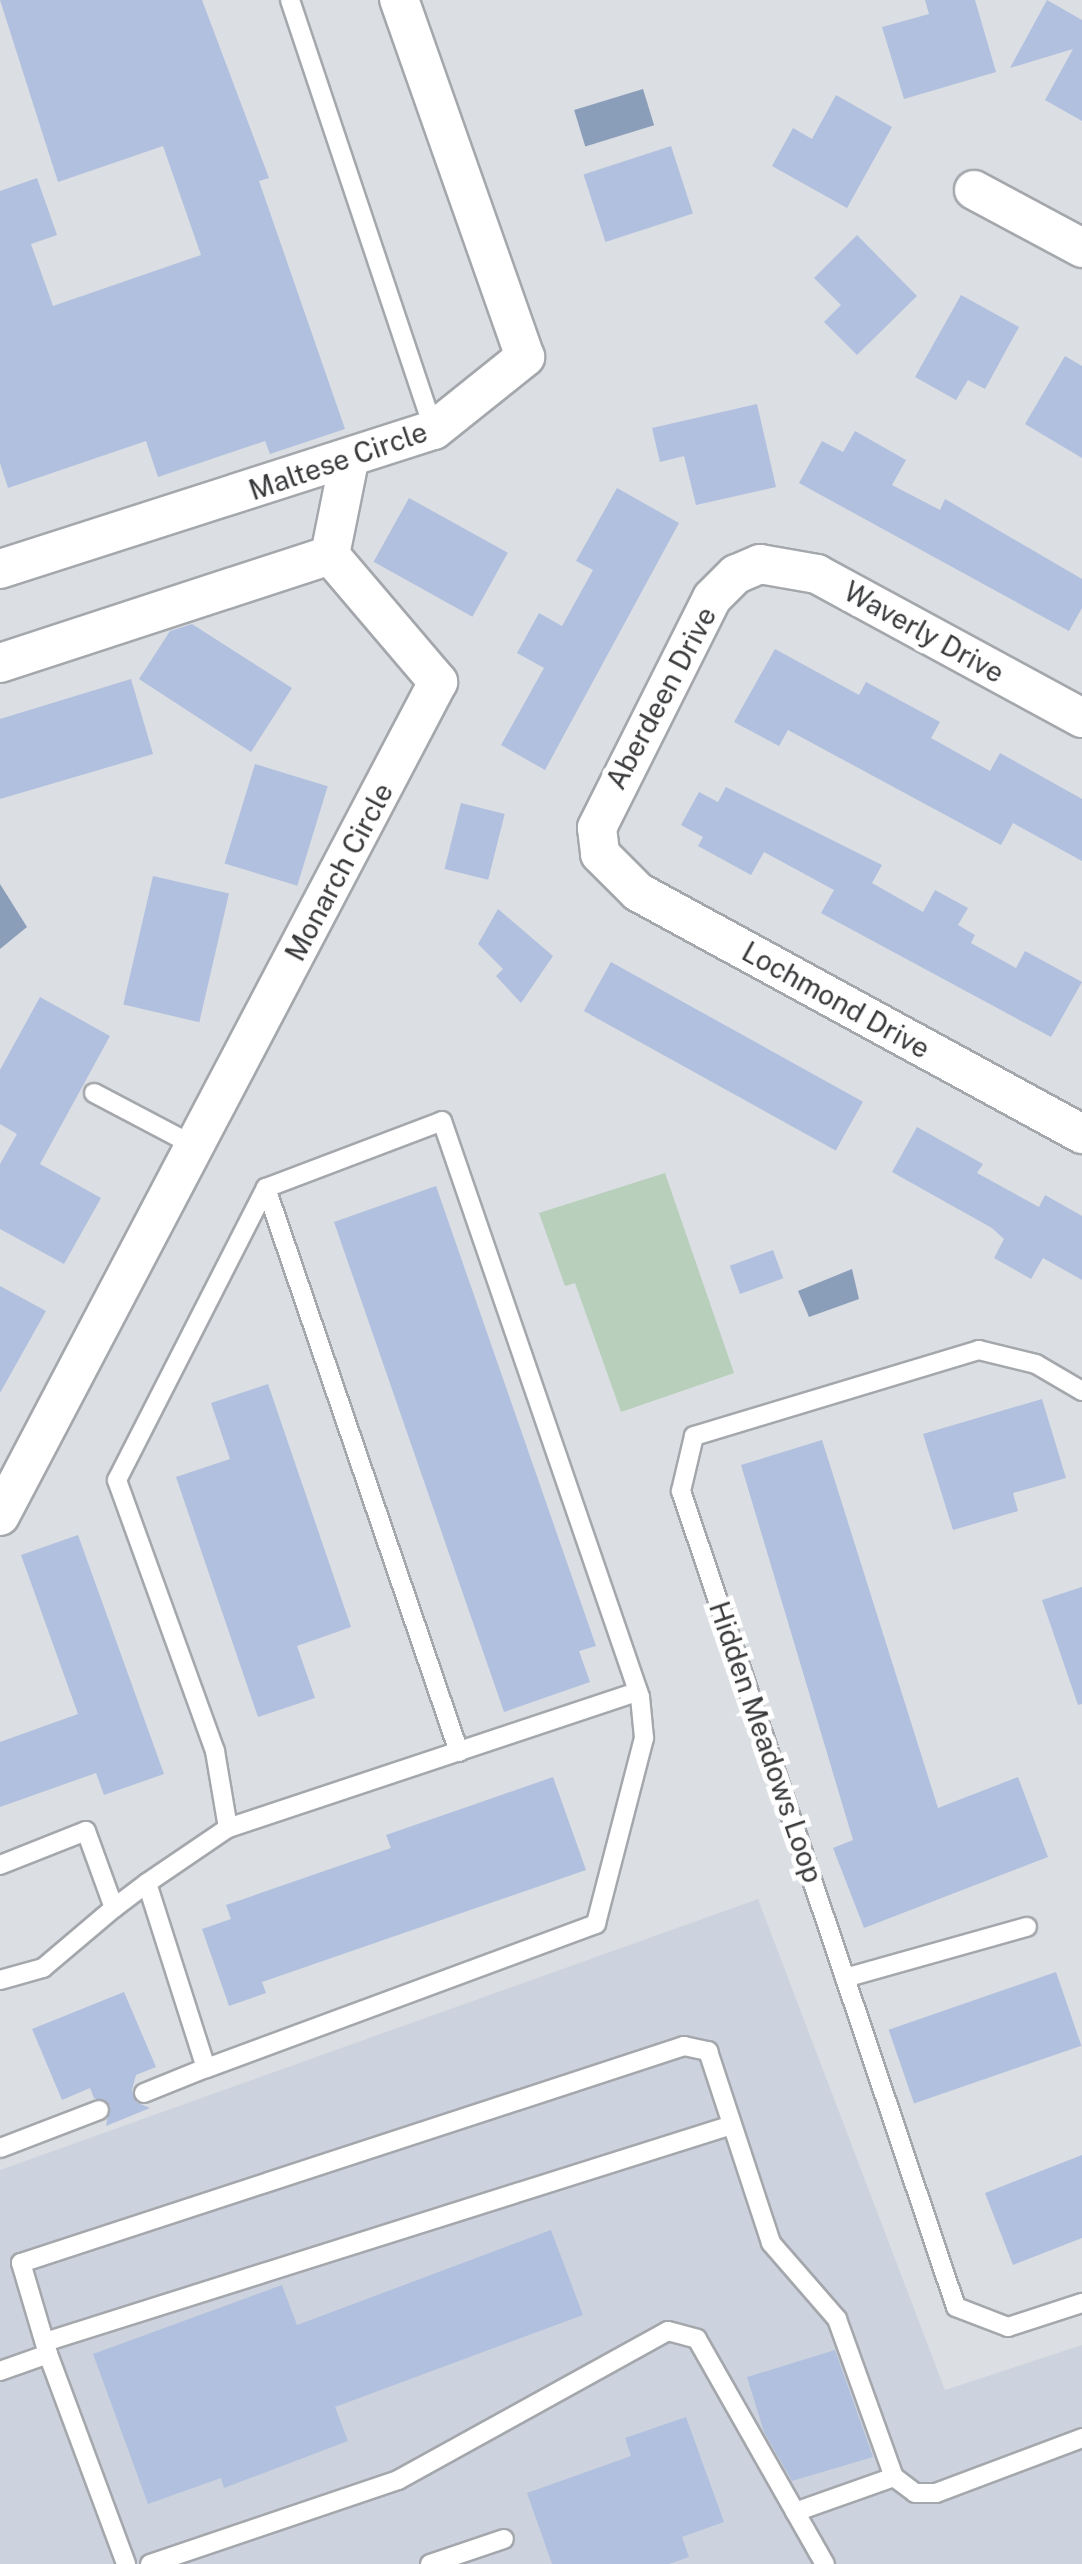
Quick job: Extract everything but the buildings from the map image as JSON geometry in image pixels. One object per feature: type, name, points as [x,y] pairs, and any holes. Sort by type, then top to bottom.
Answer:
[{"type":"street","name":"Maltese Circle","points":[[0,569],[349,462],[434,430],[525,357],[399,0]]},
{"type":"street","points":[[974,190],[1082,248]]},
{"type":"street","points":[[0,663],[330,555],[349,462]]},
{"type":"street","name":"Monarch Circle","points":[[0,1516],[438,682],[330,555]]},
{"type":"street","name":"Waverly Drive","points":[[760,564],[817,574],[1082,718]]},
{"type":"street","name":"Aberdeen Drive","points":[[600,854],[596,828],[605,805],[712,598],[736,574],[760,564]]},
{"type":"street","name":"Lochmond Drive","points":[[600,854],[638,892],[1082,1134]]},
{"type":"lane","points":[[290,0],[434,430]]},
{"type":"lane","points":[[94,1094],[195,1146]]},
{"type":"lane","points":[[144,2093],[596,1924],[644,1738],[638,1692],[442,1121],[266,1188],[117,1480],[215,1751],[228,1828]]},
{"type":"lane","points":[[266,1188],[459,1752]]},
{"type":"lane","name":"Hidden Meadows Loop","points":[[1082,1390],[1036,1364],[979,1350],[694,1436],[682,1491],[956,2307],[1008,2327],[1082,2304]]},
{"type":"lane","points":[[0,1980],[43,1968],[147,1883],[228,1828],[638,1692]]},
{"type":"lane","points":[[0,1865],[86,1831],[114,1908]]},
{"type":"lane","points":[[147,1883],[206,2068]]},
{"type":"lane","points":[[845,1978],[1028,1928]]},
{"type":"lane","points":[[126,2564],[47,2348],[21,2263],[684,2046],[708,2051],[771,2243],[837,2318],[894,2477],[915,2493],[936,2493],[1082,2438]]},
{"type":"lane","points":[[0,2148],[99,2110]]},
{"type":"lane","points":[[0,2371],[47,2348],[730,2126]]},
{"type":"lane","points":[[150,2564],[398,2480],[668,2331],[697,2339],[824,2564]]},
{"type":"lane","points":[[795,2512],[894,2477]]},
{"type":"lane","points":[[430,2564],[504,2539]]},
{"type":"shaded area","points":[[758,1899],[945,2390],[1082,2345],[1082,2564],[0,2564],[0,2170]]},
{"type":"green space","points":[[665,1173],[734,1373],[621,1412],[575,1283],[565,1286],[539,1213]]},
{"type":"water","points":[[643,89],[654,125],[585,146],[574,110]]},
{"type":"water","points":[[0,884],[27,927],[0,949]]},
{"type":"water","points":[[852,1269],[859,1299],[809,1317],[798,1291]]}]
